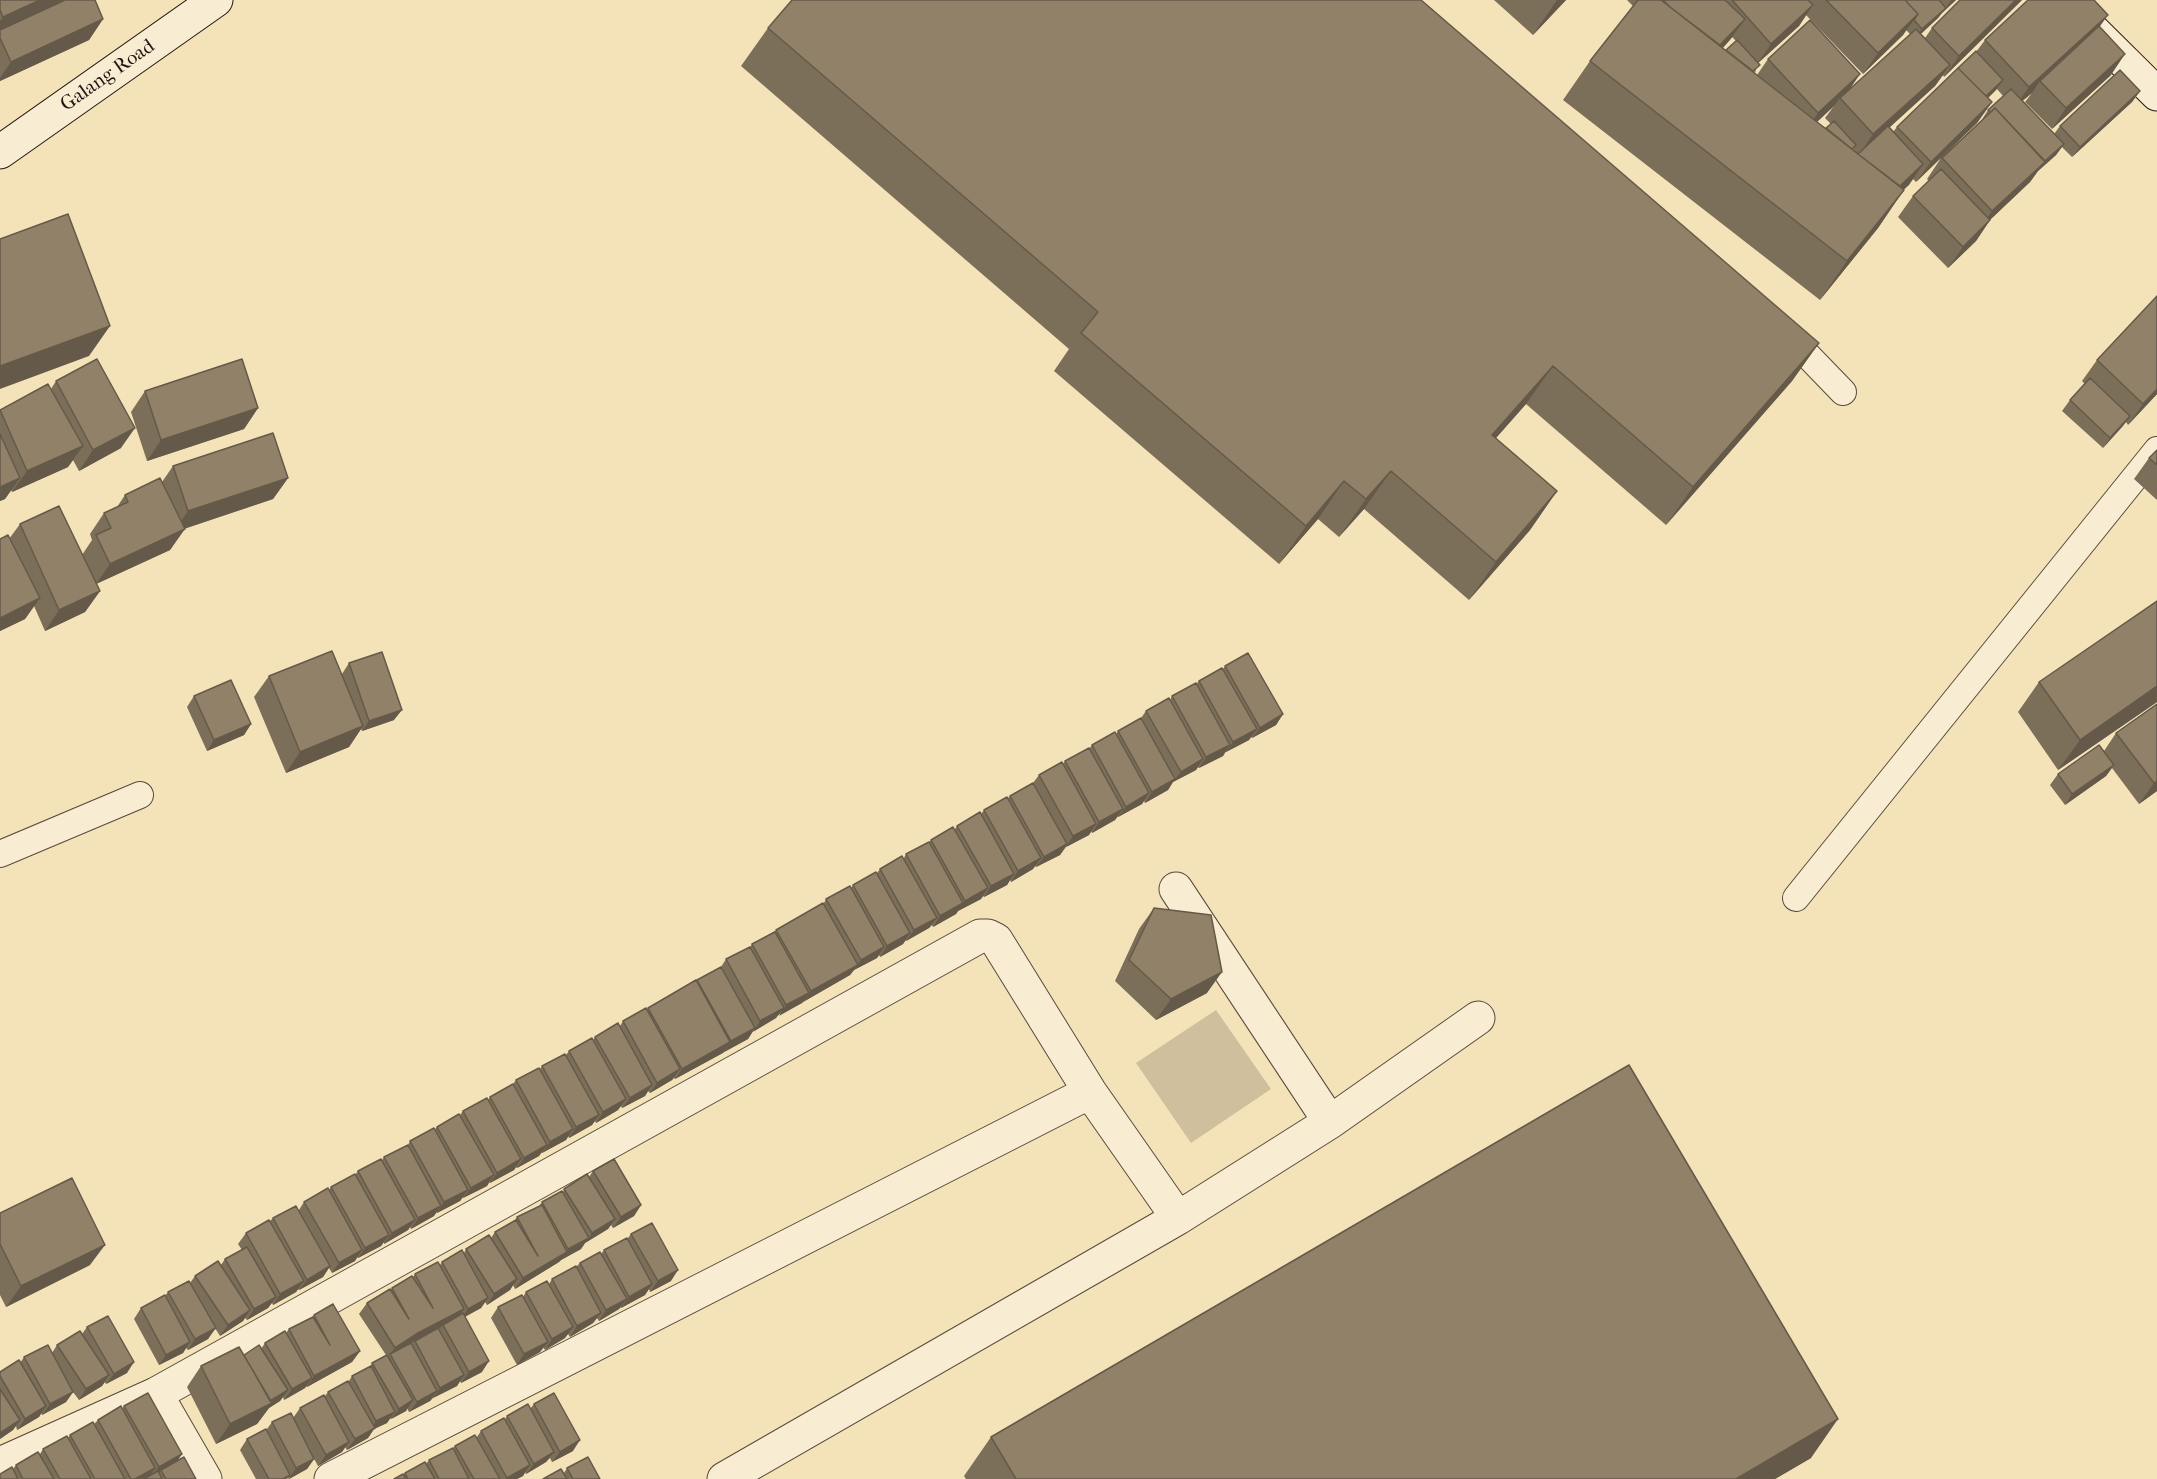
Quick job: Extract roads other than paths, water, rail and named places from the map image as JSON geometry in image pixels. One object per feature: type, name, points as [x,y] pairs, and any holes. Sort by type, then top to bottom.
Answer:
[{"type":"street","name":"Galang Road","points":[[0,152],[216,0]]},
{"type":"street","points":[[2062,0],[2157,94]]},
{"type":"street","points":[[1176,889],[1330,1122]]},
{"type":"street","points":[[0,1464],[156,1394],[980,936],[988,936],[996,940],[1090,1092],[1178,1218]]},
{"type":"street","points":[[724,1479],[1178,1218],[1330,1122],[1478,1018]]},
{"type":"street","points":[[331,1479],[1090,1092]]},
{"type":"street","points":[[156,1394],[205,1479]]},
{"type":"lane","points":[[1768,315],[1843,392]]},
{"type":"lane","points":[[1796,898],[2157,450]]},
{"type":"lane","points":[[0,854],[140,795]]}]
